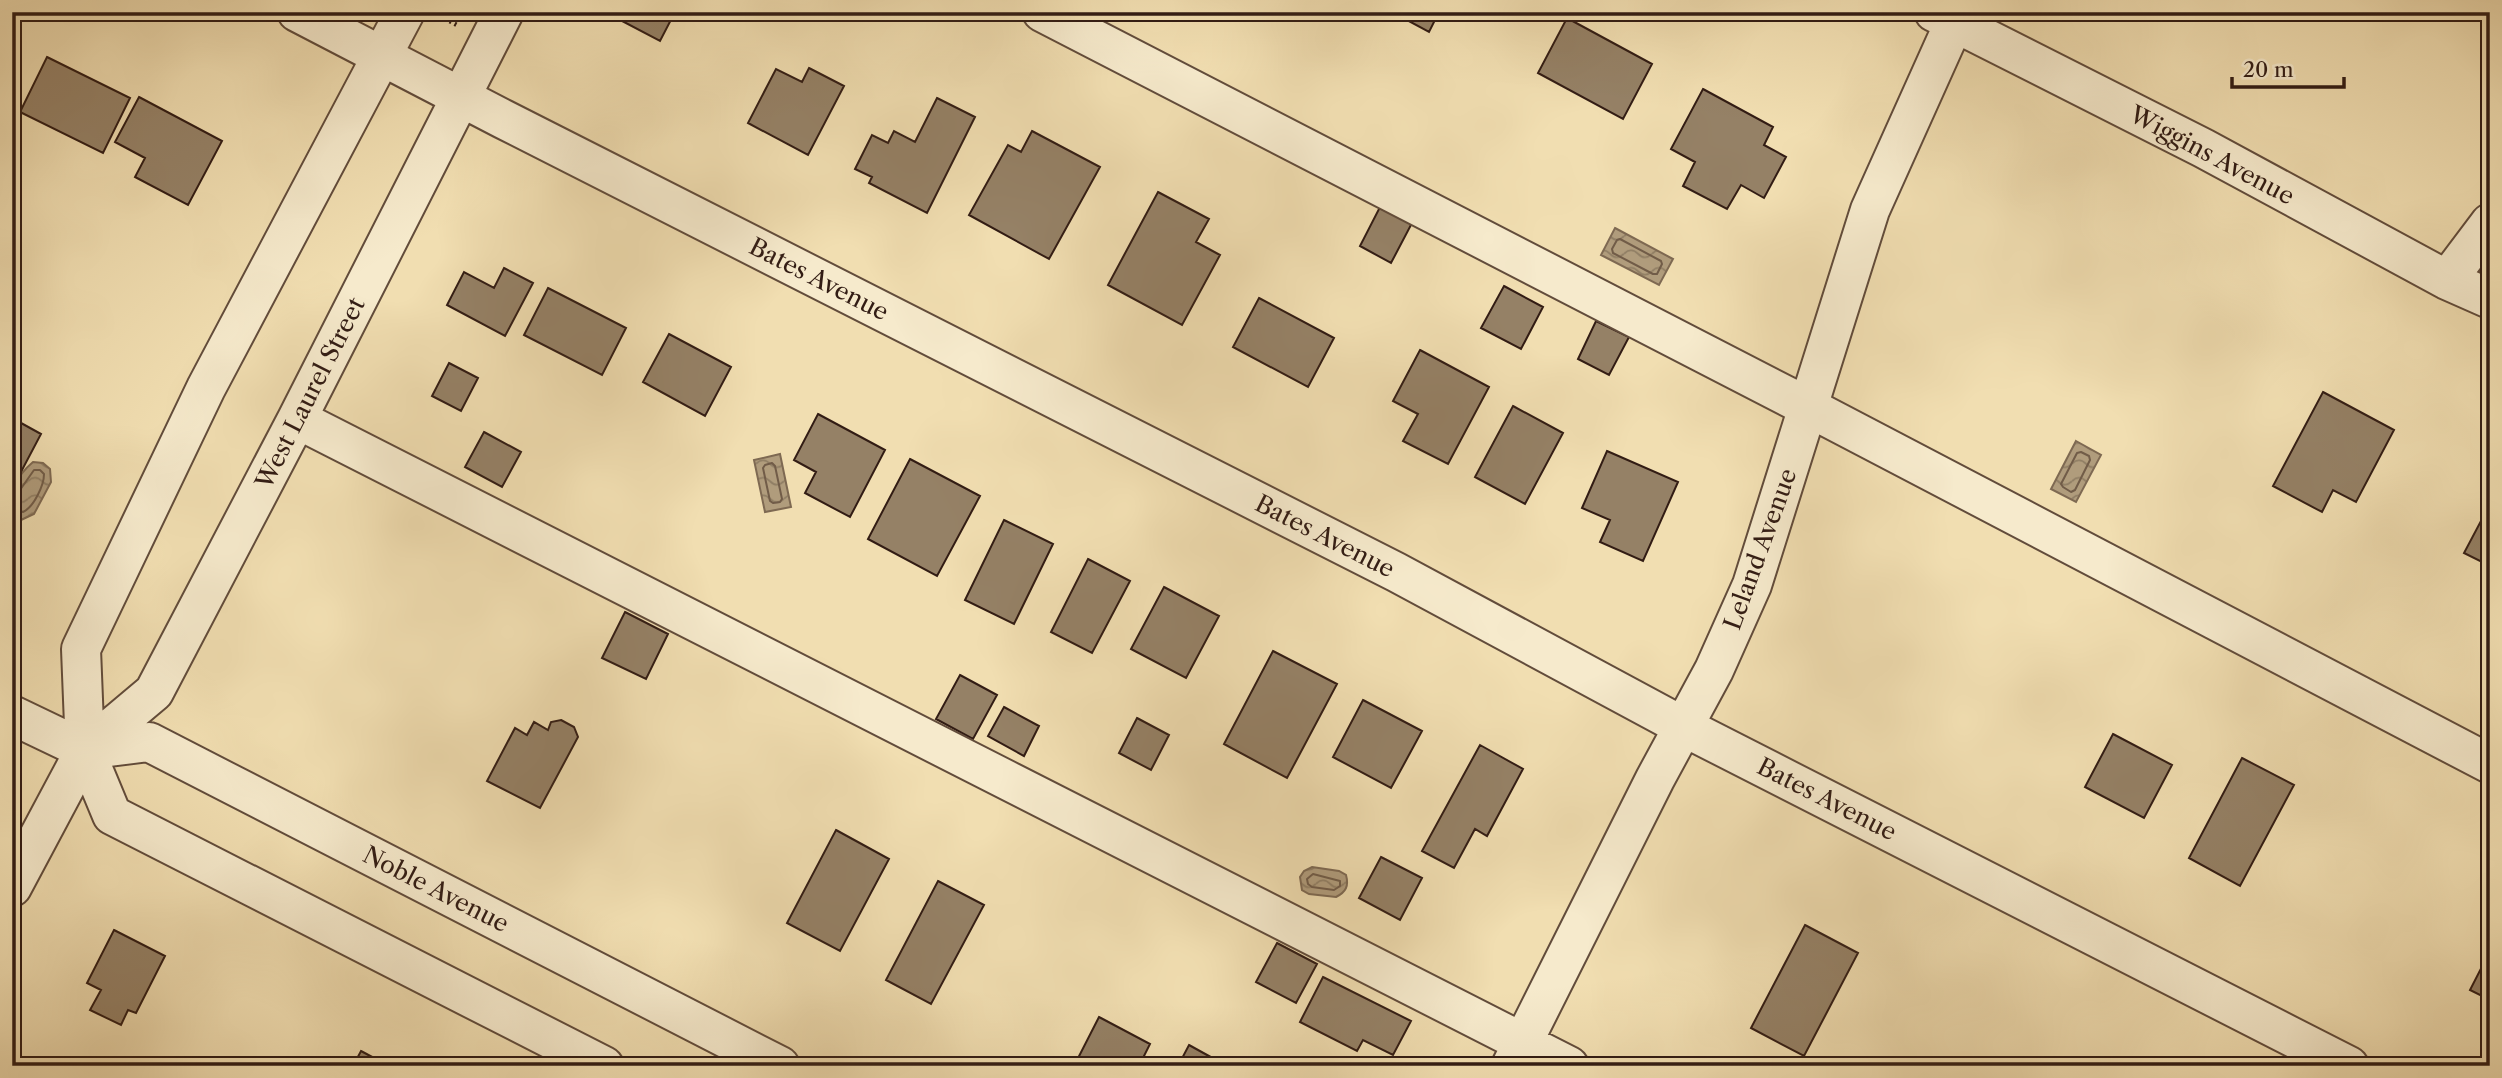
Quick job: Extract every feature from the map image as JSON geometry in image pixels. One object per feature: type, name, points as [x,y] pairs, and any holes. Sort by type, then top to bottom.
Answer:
[{"type":"street","name":"Bates Avenue","points":[[297,12],[1396,572],[1684,727],[2349,1066]]},
{"type":"street","points":[[405,12],[206,388],[81,649],[85,750],[112,815],[604,1066]]},
{"type":"street","name":"West Laurel Street","points":[[12,887],[85,750],[154,692],[298,419],[504,12]]},
{"type":"street","points":[[1042,12],[1808,407],[2490,764]]},
{"type":"street","name":"Leland Avenue","points":[[1517,1054],[1655,779],[1714,670],[1752,585],[1870,210],[1949,16]]},
{"type":"street","name":"Wiggins Avenue","points":[[1949,16],[2203,148],[2447,280],[2490,299]]},
{"type":"street","points":[[2447,280],[2490,223]]},
{"type":"street","points":[[298,419],[1517,1054],[1569,1066]]},
{"type":"street","points":[[12,715],[85,750]]},
{"type":"street","name":"Noble Avenue","points":[[85,750],[149,742],[163,748],[780,1066]]},
{"type":"water","points":[[1615,228],[1673,259],[1659,285],[1601,255]]},
{"type":"water","points":[[2076,441],[2101,455],[2076,502],[2051,489]]},
{"type":"water","points":[[780,454],[791,507],[765,512],[754,460]]},
{"type":"water","points":[[33,462],[43,463],[50,469],[51,482],[34,514],[21,520],[12,513],[14,491],[18,479]]},
{"type":"water","points":[[1312,867],[1339,871],[1346,875],[1347,885],[1344,891],[1336,897],[1309,894],[1302,890],[1300,877]]},
{"type":"building","points":[[605,12],[675,12],[660,41]]},
{"type":"building","points":[[1392,12],[1439,12],[1429,32]]},
{"type":"building","points":[[1567,18],[1652,64],[1623,119],[1538,73]]},
{"type":"building","points":[[47,57],[130,98],[103,153],[20,112]]},
{"type":"building","points":[[809,68],[844,86],[808,155],[748,123],[776,69],[802,82]]},
{"type":"building","points":[[1703,89],[1773,127],[1764,145],[1786,157],[1764,198],[1741,185],[1727,209],[1683,186],[1695,162],[1671,149]]},
{"type":"building","points":[[139,97],[222,141],[188,205],[135,177],[145,158],[115,142]]},
{"type":"building","points":[[937,98],[975,117],[927,213],[869,183],[872,177],[855,169],[872,135],[888,143],[894,131],[915,142]]},
{"type":"building","points":[[1032,131],[1100,167],[1049,259],[969,215],[1008,145],[1021,152]]},
{"type":"building","points":[[1158,192],[1209,219],[1196,242],[1220,255],[1182,325],[1108,285]]},
{"type":"building","points":[[1380,207],[1412,223],[1391,263],[1360,246]]},
{"type":"building","points":[[504,268],[533,283],[505,336],[447,305],[464,272],[494,288]]},
{"type":"building","points":[[1504,286],[1543,307],[1521,349],[1481,328]]},
{"type":"building","points":[[548,288],[626,328],[602,375],[524,335]]},
{"type":"building","points":[[1259,298],[1334,338],[1308,387],[1233,347]]},
{"type":"building","points":[[1596,321],[1629,337],[1609,375],[1578,359]]},
{"type":"building","points":[[669,334],[731,367],[705,416],[643,382]]},
{"type":"building","points":[[1420,350],[1489,387],[1448,464],[1403,441],[1418,414],[1393,401]]},
{"type":"building","points":[[449,363],[478,378],[461,411],[432,396]]},
{"type":"building","points":[[2323,392],[2394,430],[2356,502],[2333,490],[2322,512],[2273,486]]},
{"type":"building","points":[[1513,406],[1563,433],[1525,504],[1475,477]]},
{"type":"building","points":[[818,414],[885,450],[850,517],[805,493],[816,472],[794,460]]},
{"type":"building","points":[[12,418],[41,434],[12,489]]},
{"type":"building","points":[[484,432],[521,452],[502,487],[465,467]]},
{"type":"building","points":[[1607,451],[1678,482],[1643,561],[1600,542],[1610,520],[1582,508]]},
{"type":"building","points":[[910,459],[980,496],[937,576],[868,539]]},
{"type":"building","points":[[2490,504],[2490,566],[2464,553]]},
{"type":"building","points":[[1004,520],[1053,544],[1014,624],[965,600]]},
{"type":"building","points":[[1088,559],[1130,581],[1092,653],[1051,632]]},
{"type":"building","points":[[1164,587],[1219,616],[1186,678],[1131,649]]},
{"type":"building","points":[[625,612],[668,634],[646,679],[602,658]]},
{"type":"building","points":[[1273,651],[1337,684],[1287,778],[1224,744]]},
{"type":"building","points":[[960,675],[997,695],[973,739],[936,719]]},
{"type":"building","points":[[1363,700],[1422,731],[1391,788],[1333,757]]},
{"type":"building","points":[[1004,707],[1039,726],[1024,756],[988,736]]},
{"type":"building","points":[[1137,718],[1169,735],[1151,770],[1119,753]]},
{"type":"building","points":[[561,720],[574,727],[578,737],[540,808],[487,781],[515,728],[527,735],[534,722],[548,730],[551,722]]},
{"type":"building","points":[[2113,734],[2172,765],[2144,818],[2085,787]]},
{"type":"building","points":[[1480,745],[1523,769],[1487,836],[1475,829],[1454,868],[1422,851]]},
{"type":"building","points":[[2242,758],[2294,785],[2240,886],[2189,858]]},
{"type":"building","points":[[836,830],[889,859],[840,951],[787,923]]},
{"type":"building","points":[[1381,857],[1422,878],[1400,920],[1359,898]]},
{"type":"building","points":[[938,881],[984,905],[931,1004],[886,980]]},
{"type":"building","points":[[1805,925],[1858,953],[1804,1056],[1751,1028]]},
{"type":"building","points":[[114,930],[165,956],[136,1013],[128,1010],[121,1025],[90,1010],[101,990],[87,983]]},
{"type":"building","points":[[1277,943],[1317,964],[1296,1003],[1256,982]]},
{"type":"building","points":[[2490,951],[2490,1000],[2470,990]]},
{"type":"building","points":[[1323,977],[1411,1021],[1393,1055],[1363,1040],[1357,1051],[1300,1022]]},
{"type":"building","points":[[1099,1017],[1150,1044],[1139,1066],[1074,1066]]},
{"type":"building","points":[[1189,1045],[1227,1066],[1178,1066]]},
{"type":"building","points":[[361,1051],[389,1066],[353,1066]]}]
